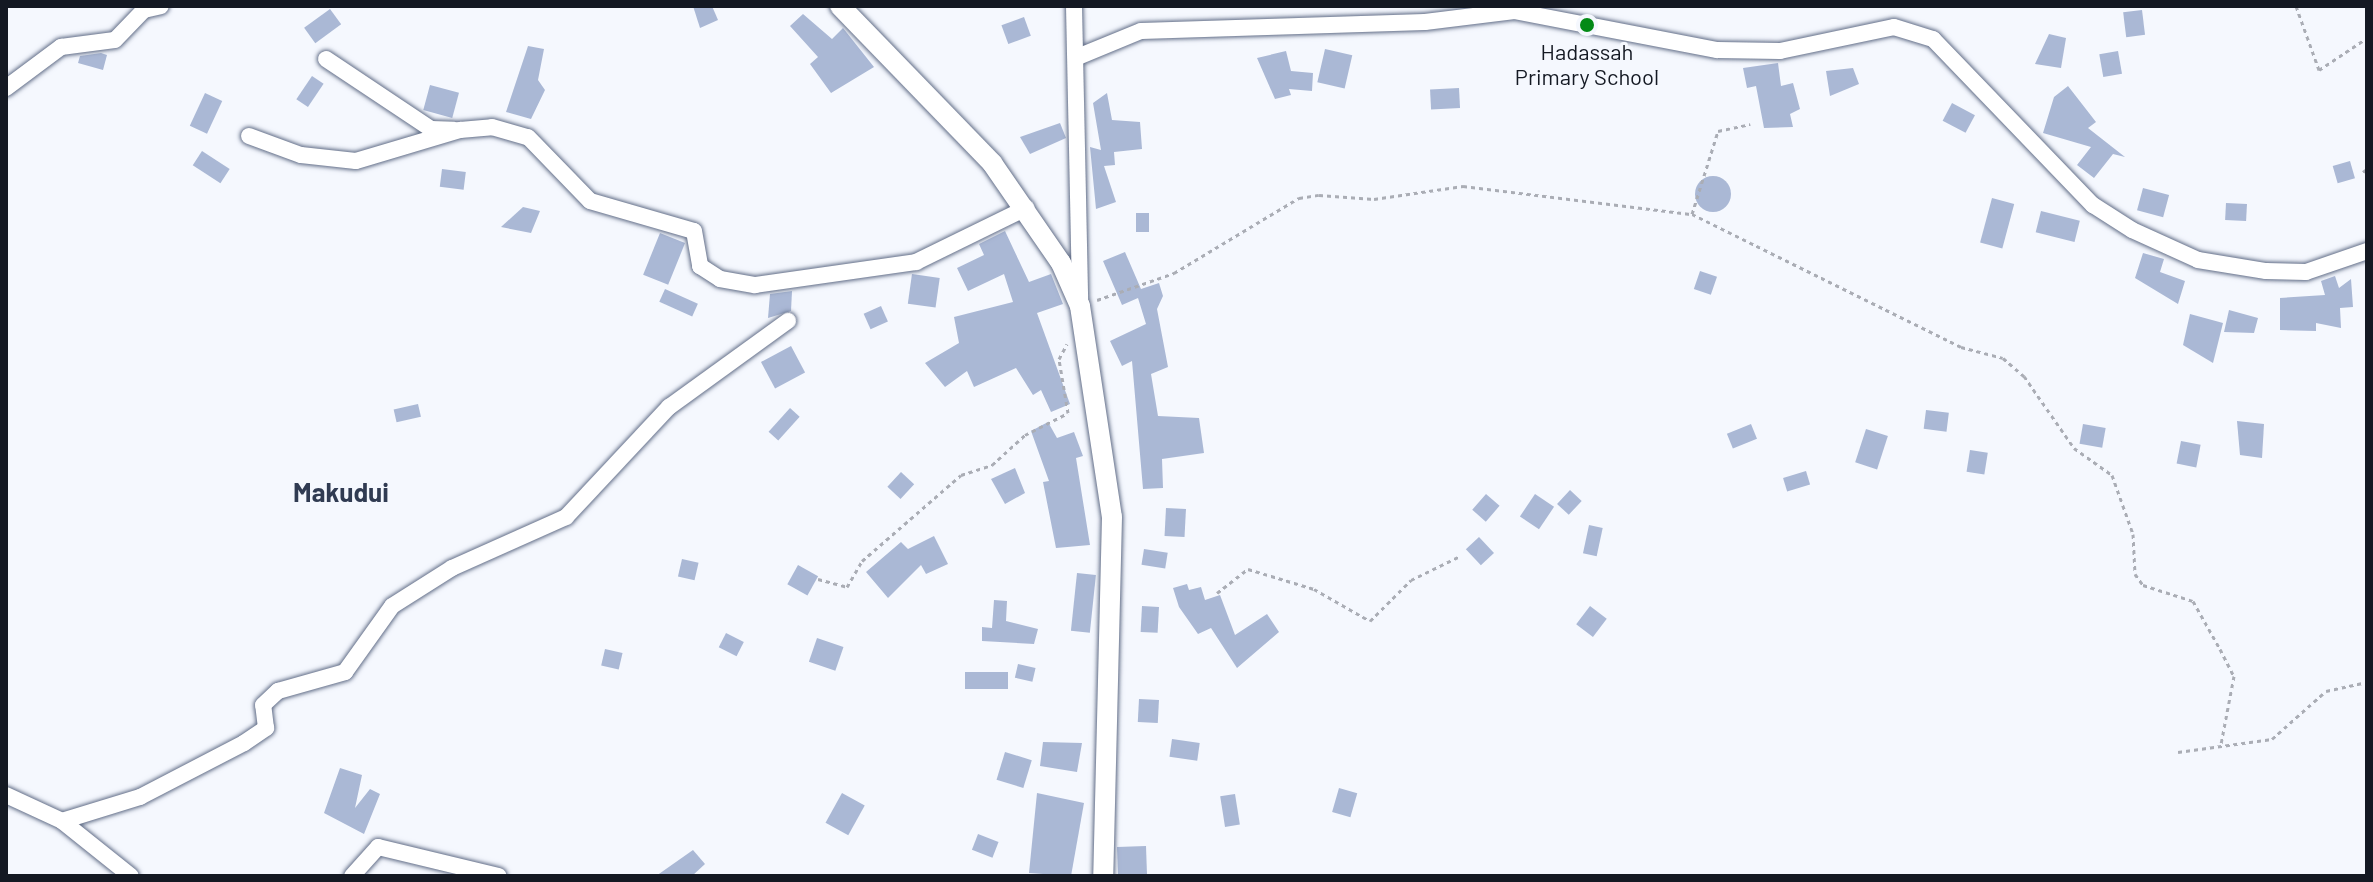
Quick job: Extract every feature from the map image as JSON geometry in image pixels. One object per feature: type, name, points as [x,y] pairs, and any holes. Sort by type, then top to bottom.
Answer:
[{"type":"street","points":[[6,88],[61,47],[115,40],[144,10],[161,6]]},
{"type":"street","points":[[840,6],[1026,208],[1080,306]]},
{"type":"street","points":[[1074,6],[1080,56],[1081,335],[1112,517],[1103,876]]},
{"type":"street","points":[[1080,56],[1141,31],[1425,22],[1514,11],[1731,50],[1780,51],[1894,27],[1933,39],[2093,205],[2132,230],[2198,260],[2266,271],[2306,272],[2367,251]]},
{"type":"street","points":[[326,59],[431,129],[492,127],[528,137],[590,201],[694,231],[700,266],[720,279],[755,285],[916,262],[1026,208]]},
{"type":"street","points":[[249,136],[301,155],[356,161],[460,130]]},
{"type":"street","points":[[62,821],[140,797],[266,728],[263,705],[278,691],[345,672],[392,606],[452,568],[566,517],[669,407],[788,321]]},
{"type":"street","points":[[6,795],[62,821],[131,876]]},
{"type":"street","points":[[352,876],[378,847],[499,876]]},
{"type":"path","points":[[2296,6],[2319,70],[2367,38]]},
{"type":"path","points":[[1692,214],[1718,131],[1750,124]]},
{"type":"path","points":[[1080,306],[1174,273],[1299,198],[1319,195],[1374,199],[1463,186],[1692,214],[1961,347],[2003,358],[2024,376],[2074,448],[2112,475],[2133,534],[2135,574],[2143,585],[2193,601],[2220,649],[2234,676],[2221,744]]},
{"type":"path","points":[[818,579],[847,587],[862,561],[961,475],[992,465],[1025,435],[1068,413],[1059,359],[1081,335]]},
{"type":"path","points":[[1217,593],[1248,569],[1314,589],[1370,621],[1411,580],[1460,556]]},
{"type":"path","points":[[2178,752],[2272,739],[2326,691],[2367,682]]},
{"type":"building","points":[[693,6],[712,6],[718,20],[700,28]]},
{"type":"building","points":[[330,9],[341,24],[315,43],[304,28]]},
{"type":"building","points":[[2142,10],[2145,35],[2126,37],[2123,12]]},
{"type":"building","points":[[803,14],[832,39],[843,28],[874,67],[831,93],[810,64],[818,57],[790,26]]},
{"type":"building","points":[[1024,17],[1031,36],[1008,44],[1001,25]]},
{"type":"building","points":[[2049,34],[2066,38],[2061,68],[2035,64]]},
{"type":"building","points":[[528,46],[544,49],[538,80],[545,90],[531,119],[506,112]]},
{"type":"building","points":[[1325,49],[1352,55],[1345,88],[1317,82]]},
{"type":"building","points":[[1286,51],[1291,71],[1313,73],[1312,91],[1289,89],[1291,95],[1275,99],[1257,58]]},
{"type":"building","points":[[2118,51],[2122,74],[2103,77],[2099,54]]},
{"type":"building","points":[[107,55],[103,70],[78,63],[80,56]]},
{"type":"building","points":[[1778,63],[1781,86],[1793,83],[1800,109],[1790,114],[1793,127],[1764,128],[1756,86],[1747,88],[1743,68]]},
{"type":"building","points":[[1853,68],[1859,84],[1830,96],[1826,71]]},
{"type":"building","points":[[312,76],[324,84],[308,107],[296,99]]},
{"type":"building","points":[[430,85],[459,93],[452,118],[423,110]]},
{"type":"building","points":[[2068,86],[2096,122],[2088,128],[2125,157],[2113,154],[2094,178],[2077,165],[2091,147],[2043,133],[2054,97]]},
{"type":"building","points":[[1459,88],[1460,108],[1431,109],[1430,90]]},
{"type":"building","points":[[205,93],[222,101],[207,134],[190,126]]},
{"type":"building","points":[[1107,93],[1112,120],[1140,122],[1142,149],[1114,152],[1115,165],[1104,166],[1116,202],[1096,209],[1090,147],[1101,150],[1093,103]]},
{"type":"building","points":[[1952,103],[1975,115],[1966,133],[1943,121]]},
{"type":"building","points":[[1060,123],[1066,138],[1030,154],[1020,137]]},
{"type":"building","points":[[202,151],[230,169],[220,183],[193,165]]},
{"type":"building","points":[[2350,161],[2355,178],[2338,183],[2333,166]]},
{"type":"building","points":[[442,169],[466,172],[464,190],[440,187]]},
{"type":"building","points":[[1713,176],[1726,181],[1731,194],[1726,207],[1713,212],[1700,207],[1695,194],[1700,181]]},
{"type":"building","points":[[2143,188],[2169,195],[2163,217],[2137,210]]},
{"type":"building","points":[[1992,198],[2014,204],[2002,248],[1980,242]]},
{"type":"building","points":[[2226,203],[2247,204],[2246,221],[2225,220]]},
{"type":"building","points":[[523,207],[540,211],[531,233],[501,227]]},
{"type":"building","points":[[2041,211],[2080,221],[2074,242],[2036,232]]},
{"type":"building","points":[[1136,213],[1149,213],[1149,232],[1136,232]]},
{"type":"building","points":[[1005,231],[1029,282],[1051,274],[1063,304],[1037,313],[1070,404],[1051,412],[1041,390],[1033,395],[1016,368],[974,387],[967,371],[945,387],[925,363],[959,343],[954,317],[1013,302],[1004,274],[968,291],[957,268],[984,255],[979,244]]},
{"type":"building","points":[[660,233],[685,243],[668,285],[643,275]]},
{"type":"building","points":[[1125,252],[1141,289],[1159,283],[1163,296],[1157,309],[1168,367],[1151,374],[1158,416],[1199,418],[1204,453],[1162,459],[1163,488],[1143,489],[1132,361],[1122,366],[1110,341],[1146,324],[1138,298],[1122,305],[1103,261]]},
{"type":"building","points":[[2143,253],[2164,259],[2160,272],[2185,281],[2178,304],[2135,278]]},
{"type":"building","points":[[1700,271],[1717,277],[1711,295],[1694,289]]},
{"type":"building","points":[[912,274],[940,278],[936,308],[908,304]]},
{"type":"building","points":[[2335,276],[2339,288],[2351,279],[2353,307],[2340,308],[2341,328],[2316,323],[2316,331],[2280,330],[2280,298],[2325,295],[2321,281]]},
{"type":"building","points":[[665,289],[698,304],[692,316],[659,302]]},
{"type":"building","points":[[792,291],[791,311],[768,318],[770,294]]},
{"type":"building","points":[[881,306],[888,322],[871,329],[864,314]]},
{"type":"building","points":[[2229,310],[2258,318],[2254,333],[2224,332]]},
{"type":"building","points":[[2190,314],[2223,323],[2213,363],[2183,345]]},
{"type":"building","points":[[791,346],[805,372],[775,388],[761,362]]},
{"type":"building","points":[[418,404],[421,417],[397,422],[394,410]]},
{"type":"building","points":[[790,408],[800,417],[778,440],[769,432]]},
{"type":"building","points":[[1926,410],[1949,413],[1947,432],[1924,429]]},
{"type":"building","points":[[2237,421],[2264,424],[2262,458],[2240,455]]},
{"type":"building","points":[[1048,422],[1057,438],[1074,432],[1083,456],[1076,458],[1090,545],[1056,548],[1043,482],[1049,481],[1031,431]]},
{"type":"building","points":[[1751,424],[1757,439],[1733,449],[1727,434]]},
{"type":"building","points":[[2083,424],[2106,428],[2102,448],[2080,444]]},
{"type":"building","points":[[1866,429],[1888,436],[1877,469],[1855,462]]},
{"type":"building","points":[[2181,441],[2201,445],[2196,467],[2177,464]]},
{"type":"building","points":[[1970,450],[1988,453],[1984,475],[1967,472]]},
{"type":"building","points":[[1015,468],[1025,493],[1005,504],[991,479]]},
{"type":"building","points":[[1806,471],[1810,484],[1787,491],[1783,478]]},
{"type":"building","points":[[901,472],[914,484],[901,499],[887,487]]},
{"type":"building","points":[[1570,490],[1582,501],[1569,515],[1557,504]]},
{"type":"building","points":[[1486,494],[1500,506],[1486,522],[1472,510]]},
{"type":"building","points":[[1535,494],[1554,507],[1539,529],[1520,516]]},
{"type":"building","points":[[1166,508],[1186,509],[1185,537],[1165,536]]},
{"type":"building","points":[[1589,525],[1603,528],[1597,556],[1583,553]]},
{"type":"building","points":[[934,536],[948,564],[926,574],[921,565],[888,598],[866,572],[901,542],[908,549]]},
{"type":"building","points":[[1479,537],[1494,553],[1481,565],[1466,549]]},
{"type":"building","points":[[1144,549],[1168,553],[1165,569],[1141,565]]},
{"type":"building","points":[[682,559],[699,563],[695,580],[678,577]]},
{"type":"building","points":[[798,565],[818,576],[807,595],[787,584]]},
{"type":"building","points":[[1077,573],[1096,575],[1090,633],[1071,631]]},
{"type":"building","points":[[1187,584],[1189,590],[1201,587],[1205,600],[1220,595],[1235,635],[1267,614],[1279,632],[1237,668],[1211,628],[1198,634],[1179,607],[1173,588]]},
{"type":"building","points":[[994,600],[1007,601],[1006,621],[1038,629],[1034,644],[982,641],[982,627],[992,628]]},
{"type":"building","points":[[1142,606],[1159,607],[1158,633],[1141,632]]},
{"type":"building","points":[[1590,606],[1607,619],[1593,637],[1576,624]]},
{"type":"building","points":[[726,633],[744,642],[737,656],[719,647]]},
{"type":"building","points":[[817,638],[843,647],[835,671],[809,662]]},
{"type":"building","points":[[605,649],[623,653],[619,670],[601,666]]},
{"type":"building","points":[[1018,664],[1036,668],[1032,682],[1015,678]]},
{"type":"building","points":[[965,672],[1008,672],[1008,689],[965,689]]},
{"type":"building","points":[[1139,699],[1159,700],[1158,723],[1138,722]]},
{"type":"building","points":[[1172,739],[1200,743],[1197,761],[1169,757]]},
{"type":"building","points":[[1043,742],[1082,743],[1077,772],[1040,766]]},
{"type":"building","points":[[1005,752],[1032,760],[1023,788],[997,780]]},
{"type":"building","points":[[340,768],[362,775],[355,808],[370,789],[380,794],[364,834],[324,813]]},
{"type":"building","points":[[1339,788],[1357,793],[1350,817],[1332,812]]},
{"type":"building","points":[[842,793],[865,806],[848,835],[826,823]]},
{"type":"building","points":[[1037,793],[1084,803],[1071,876],[1029,873]]},
{"type":"building","points":[[1235,794],[1240,825],[1225,827],[1220,796]]},
{"type":"building","points":[[978,834],[999,842],[992,858],[972,850]]},
{"type":"building","points":[[1146,846],[1147,876],[1118,876],[1117,847]]},
{"type":"building","points":[[693,850],[705,864],[692,876],[656,876]]},
{"type":"place","name":"Hadassah Primary School","points":[[1587,25]]},
{"type":"district","name":"Makudui","points":[[341,492]]}]
